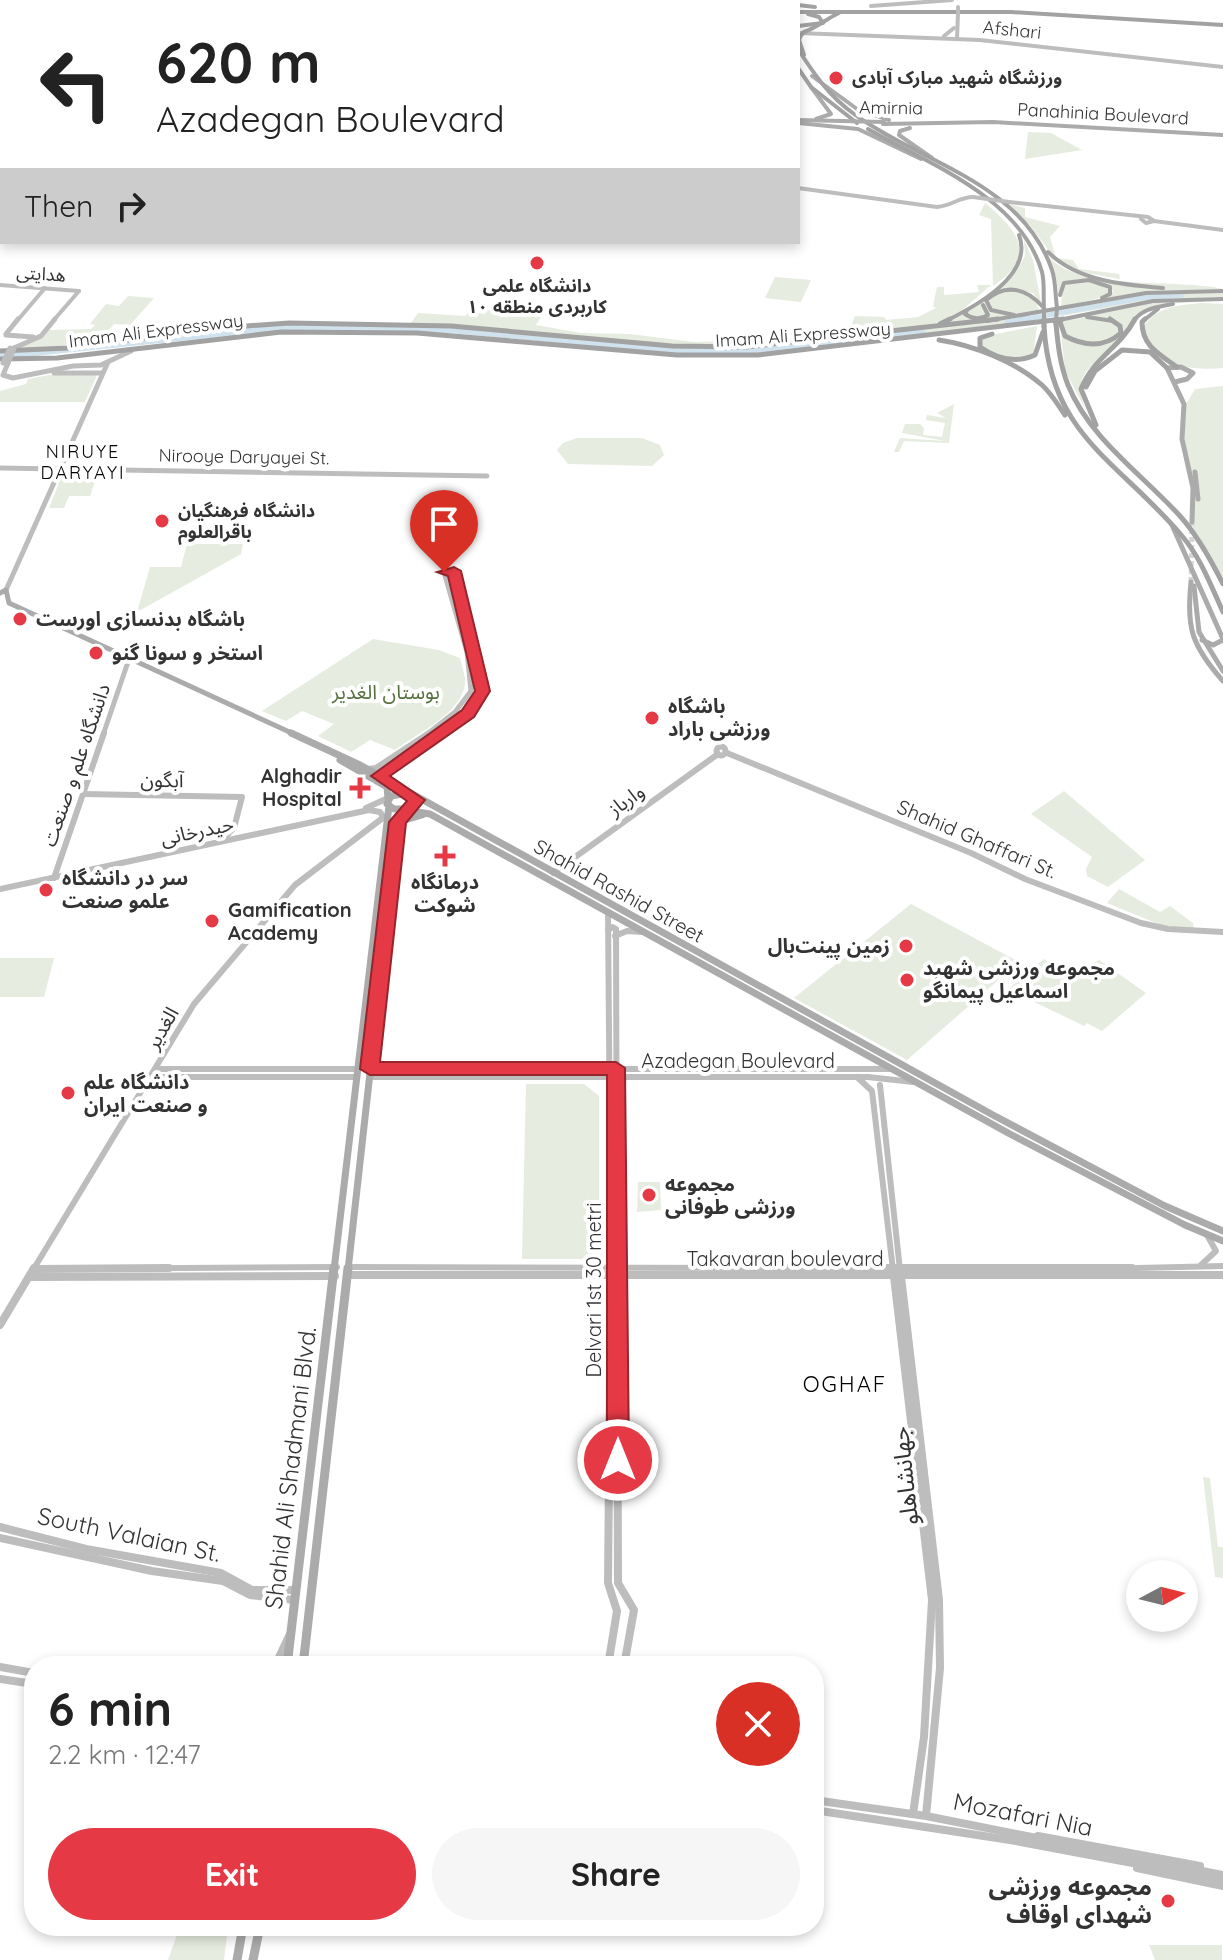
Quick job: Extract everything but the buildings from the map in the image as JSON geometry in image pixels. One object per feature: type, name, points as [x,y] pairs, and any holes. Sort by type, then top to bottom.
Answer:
[{"type":"highway","points":[[800,10],[826,7],[1137,15],[1223,24]]},
{"type":"highway","points":[[802,33],[824,25],[834,15],[870,8]]},
{"type":"highway","points":[[800,10],[870,8],[1067,14],[1223,24]]},
{"type":"highway","points":[[800,10],[955,10]]},
{"type":"highway","points":[[800,11],[824,20],[819,25],[800,26]]},
{"type":"highway","points":[[800,44],[806,65]]},
{"type":"highway","points":[[800,53],[812,76],[828,95],[848,111],[996,196],[1055,261],[1073,271],[1144,287],[1205,290]]},
{"type":"highway","points":[[800,71],[811,87],[852,120],[976,192],[1015,226],[1031,246],[1042,272],[1046,353],[1054,387],[1080,429]]},
{"type":"highway","points":[[874,335],[939,324],[967,310],[1019,266],[1023,246],[1015,226]]},
{"type":"highway","points":[[1039,242],[1052,272],[1056,315],[1065,336],[1085,344],[1107,343],[1121,333],[1120,326],[1104,318],[1060,322]]},
{"type":"highway","points":[[1055,299],[1060,296],[1062,285],[1070,281],[1095,280],[1111,288],[1108,296],[1079,305]]},
{"type":"highway","points":[[967,310],[965,314],[971,318],[987,317],[983,305],[986,300],[997,291],[1016,289],[1034,294],[1045,310]]},
{"type":"highway","name":"Imam Ali Expressway","points":[[0,351],[68,348],[219,328],[289,323],[481,327],[692,347],[764,346],[874,335],[1146,293],[1223,291]]},
{"type":"highway","points":[[986,300],[988,308],[1002,314],[1045,310]]},
{"type":"highway","name":"Imam Ali Expressway","points":[[3,363],[268,332],[432,334],[653,356],[724,356],[893,342],[1060,322],[1153,301],[1223,301]]},
{"type":"highway","points":[[1104,440],[1081,389],[1089,370],[1122,340],[1138,315],[1157,307],[1223,301]]},
{"type":"highway","points":[[1170,366],[1144,341],[1141,326],[1152,312],[1178,304]]},
{"type":"highway","points":[[1060,322],[1058,359],[1067,387],[1104,440],[1182,518],[1203,546],[1223,584]]},
{"type":"highway","points":[[1036,325],[983,337],[978,344],[991,355],[1004,359],[1031,358],[1037,353],[1044,326]]},
{"type":"highway","points":[[893,342],[941,340],[969,347],[1037,381],[1171,523],[1200,562],[1223,612]]},
{"type":"highway","points":[[1083,397],[1095,371],[1122,350],[1150,352],[1170,366]]},
{"type":"main road","points":[[870,8],[955,0],[956,38]]},
{"type":"main road","points":[[955,10],[956,38]]},
{"type":"main road","points":[[921,37],[946,36],[954,28]]},
{"type":"main road","name":"Afshari","points":[[802,33],[956,38],[1223,67]]},
{"type":"main road","points":[[812,76],[870,117],[897,121]]},
{"type":"main road","points":[[800,121],[831,115],[811,87]]},
{"type":"main road","points":[[800,121],[858,129],[926,161]]},
{"type":"main road","name":"Amirnia","points":[[800,121],[907,125],[982,121]]},
{"type":"main road","points":[[982,121],[875,121],[881,125],[993,122]]},
{"type":"main road","name":"Panahinia Boulevard","points":[[982,121],[1057,124]]},
{"type":"main road","name":"Panahinia Boulevard","points":[[982,121],[1223,134]]},
{"type":"main road","points":[[933,125],[905,129],[899,135],[933,159]]},
{"type":"main road","points":[[800,188],[940,207],[951,206],[962,197],[973,197],[1141,219],[1146,223],[1154,221],[1223,230]]},
{"type":"main road","name":"هدایتی","points":[[0,285],[79,291],[44,333]]},
{"type":"main road","points":[[6,335],[45,288]]},
{"type":"main road","points":[[0,330],[12,348]]},
{"type":"main road","points":[[6,335],[29,338],[44,333]]},
{"type":"main road","points":[[3,381],[3,363],[12,348],[44,333]]},
{"type":"main road","points":[[3,381],[77,365],[99,366],[130,352],[208,339]]},
{"type":"main road","points":[[3,592],[108,362]]},
{"type":"main road","points":[[75,373],[79,369],[77,365]]},
{"type":"main road","points":[[1170,366],[1188,403],[1185,435],[1198,489],[1194,524]]},
{"type":"main road","points":[[1170,366],[1193,373],[1179,382]]},
{"type":"main road","points":[[3,381],[42,373],[102,373]]},
{"type":"main road","name":"Nirooye Daryayei St.","points":[[0,468],[487,476]]},
{"type":"main road","points":[[1171,523],[1223,640],[1213,645],[1199,637]]},
{"type":"main road","points":[[368,769],[376,768],[447,718],[470,695],[469,664],[444,572],[454,571],[482,678],[480,699],[457,722],[379,776]]},
{"type":"main road","points":[[1223,671],[1199,637],[1192,583],[1188,622],[1191,637],[1204,661],[1223,681]]},
{"type":"main road","name":"Shahid Rashid Street","points":[[3,592],[9,603],[333,756],[384,785],[388,790],[389,802],[406,810],[430,814],[1165,1206],[1223,1231]]},
{"type":"main road","name":"Shahid Rashid Street","points":[[0,603],[368,769],[553,873],[608,912],[874,1058],[894,1074],[1221,1241]]},
{"type":"main road","points":[[1188,622],[1196,623]]},
{"type":"main road","name":"دانشگاه علم و صنعت","points":[[54,878],[128,662]]},
{"type":"main road","name":"وارباز","points":[[553,873],[718,754],[727,753]]},
{"type":"main road","name":"Shahid Ghaffari St.","points":[[727,753],[961,849],[1025,879],[1141,923],[1168,929],[1222,931]]},
{"type":"main road","points":[[389,802],[399,793],[411,795]]},
{"type":"main road","name":"آبگون","points":[[82,798],[96,794],[242,797],[234,828]]},
{"type":"main road","name":"Shahid Ali Shadmani Blvd.","points":[[304,1656],[398,821],[416,803],[411,795]]},
{"type":"main road","name":"Shahid Ali Shadmani Blvd.","points":[[288,1656],[336,1271],[389,802]]},
{"type":"main road","name":"حیدرخانی","points":[[234,828],[249,833],[389,802]]},
{"type":"main road","name":"حیدرخانی","points":[[0,889],[369,810],[376,810],[386,823]]},
{"type":"main road","points":[[386,823],[430,814]]},
{"type":"main road","name":"الغدیر","points":[[0,1325],[194,1004],[295,885],[371,826],[386,823]]},
{"type":"main road","points":[[217,843],[234,828]]},
{"type":"main road","points":[[501,854],[517,858],[543,872],[553,873]]},
{"type":"main road","name":"Delvari 1st 30 metri","points":[[608,912],[612,933],[615,1272],[613,1583],[617,1611],[610,1656]]},
{"type":"main road","points":[[612,933],[627,931],[649,934]]},
{"type":"main road","points":[[865,1069],[874,1058]]},
{"type":"main road","points":[[869,1085],[880,1085],[903,1067]]},
{"type":"main road","name":"Azadegan Boulevard","points":[[369,1073],[612,1068],[865,1069],[894,1074]]},
{"type":"main road","points":[[157,1069],[356,1073]]},
{"type":"main road","points":[[152,1077],[369,1073]]},
{"type":"main road","name":"Azadegan Boulevard","points":[[369,1073],[612,1078],[857,1077],[894,1074]]},
{"type":"main road","points":[[857,1077],[872,1091],[898,1271]]},
{"type":"main road","name":"جهانشاهلو","points":[[880,1085],[940,1668],[926,1816]]},
{"type":"main road","points":[[1197,1266],[1215,1254],[1216,1247],[1207,1235]]},
{"type":"main road","name":"Takavaran boulevard","points":[[348,1271],[898,1271],[1223,1266]]},
{"type":"main road","points":[[33,1274],[348,1271]]},
{"type":"main road","name":"Takavaran boulevard","points":[[898,1271],[1223,1275]]},
{"type":"main road","name":"South Valaian St.","points":[[0,1527],[29,1533],[85,1553]]},
{"type":"main road","points":[[25,1543],[29,1533]]},
{"type":"main road","name":"South Valaian St.","points":[[0,1538],[224,1578],[250,1595],[294,1595]]},
{"type":"main road","name":"Delvari 1st 30 metri","points":[[613,1583],[634,1610],[626,1656]]},
{"type":"main road","points":[[913,1814],[935,1600]]},
{"type":"main road","points":[[280,1656],[290,1633]]},
{"type":"main road","points":[[0,1667],[24,1671]]},
{"type":"main road","points":[[0,1679],[24,1683]]},
{"type":"main road","points":[[919,1773],[923,1781],[930,1775]]},
{"type":"main road","name":"Mozafari Nia","points":[[824,1801],[926,1816],[1011,1834],[1049,1836],[1223,1878]]},
{"type":"main road","name":"Mozafari Nia","points":[[824,1812],[1223,1878]]},
{"type":"main road","points":[[237,1960],[241,1936]]},
{"type":"main road","points":[[253,1960],[258,1936]]},
{"type":"green space","points":[[1028,132],[1051,133],[1082,150],[1025,159]]},
{"type":"green space","points":[[985,203],[1007,224],[1019,244],[1016,264],[993,286],[991,219],[979,215]]},
{"type":"green space","points":[[1009,204],[1025,208],[1025,217],[1060,226],[1050,237],[1056,258],[1073,260],[1079,269],[1119,274],[1120,279],[1080,272],[1054,258],[1033,229]]},
{"type":"green space","points":[[1024,240],[1033,260],[1041,303],[1033,293],[1023,291],[1034,296],[1039,311],[982,322],[904,330],[943,324],[965,313],[1018,269],[1025,256]]},
{"type":"green space","points":[[1047,254],[1060,266],[1103,279],[1223,289],[1151,291],[1090,302],[1106,298],[1113,292],[1111,285],[1100,281],[1110,291],[1104,297],[1061,307],[1063,285],[1080,279],[1063,283],[1059,296],[1054,268]]},
{"type":"green space","points":[[775,277],[811,280],[801,302],[765,298]]},
{"type":"green space","points":[[977,285],[991,285],[958,314],[936,323],[776,343],[680,345],[411,323],[418,313],[465,316],[469,312],[485,314],[488,310],[541,317],[536,325],[581,333],[630,334],[694,342],[751,341],[816,334],[851,326],[855,316],[884,317],[886,320],[918,317],[936,308],[933,306],[937,287],[944,287],[944,295],[979,292]]},
{"type":"green space","points":[[1223,293],[1223,297],[1152,300],[1061,316],[1062,311],[1158,294]]},
{"type":"green space","points":[[128,296],[154,298],[130,325],[114,324],[98,343],[16,349],[48,330],[91,329],[95,325],[90,324],[106,304],[119,306]]},
{"type":"green space","points":[[1223,300],[1166,304],[1137,315],[1118,343],[1083,377],[1083,401],[1090,418],[1065,371],[1061,333],[1065,338],[1106,344],[1122,334],[1123,329],[1107,318],[1079,317],[1155,302]]},
{"type":"green space","points":[[1203,303],[1223,304],[1223,368],[1175,364],[1156,351],[1142,329],[1161,311]]},
{"type":"green space","points":[[1037,316],[1037,322],[760,353],[668,353],[509,336],[423,331],[261,331],[259,326],[461,328],[711,349],[793,345]]},
{"type":"green space","points":[[1090,317],[1107,320],[1120,328],[1117,335],[1094,344],[1066,335],[1061,321]]},
{"type":"green space","points":[[1037,326],[1033,356],[1008,359],[983,348],[980,341],[991,335]]},
{"type":"green space","points":[[49,375],[97,375],[85,402],[0,402],[0,391],[26,384],[28,379]]},
{"type":"green space","points":[[1223,386],[1223,584],[1193,528],[1195,494],[1192,472],[1184,451],[1186,404],[1195,389]]},
{"type":"green space","points":[[954,404],[949,443],[904,441],[899,452],[894,452],[900,438],[945,441],[902,433],[905,424],[920,424],[924,428],[923,435],[942,437],[945,423],[926,420],[927,415],[946,418],[937,413]]},
{"type":"green space","points":[[577,438],[642,438],[660,445],[664,455],[652,466],[568,464],[557,450],[563,443]]},
{"type":"green space","points":[[81,472],[98,472],[90,496],[69,496],[64,508],[49,508],[62,475],[79,478]]},
{"type":"green space","points":[[187,544],[243,544],[241,554],[137,612],[150,567],[181,567]]},
{"type":"green space","name":"بوستان الغدیر","points":[[373,639],[439,650],[460,658],[465,684],[456,704],[437,722],[395,750],[370,740],[351,752],[318,736],[334,724],[302,711],[286,721],[262,711]]},
{"type":"green space","points":[[1064,791],[1145,860],[1108,887],[1087,876],[1086,869],[1092,857],[1031,814]]},
{"type":"green space","points":[[1119,889],[1160,912],[1170,906],[1193,923],[1194,930],[1161,925],[1107,903]]},
{"type":"green space","name":"مجموعه ورزشی شهید اسماعیل پیمانگو","points":[[911,904],[1019,962],[907,1060],[794,998]]},
{"type":"green space","points":[[0,958],[54,958],[44,997],[0,997]]},
{"type":"green space","points":[[1044,959],[1070,976],[1099,960],[1146,993],[1102,1031],[1087,1023],[1084,1026],[1008,989]]},
{"type":"green space","points":[[526,1084],[584,1084],[599,1096],[599,1259],[522,1259]]},
{"type":"green space","name":"مجموعه ورزشی طوفانی","points":[[638,1182],[660,1182],[661,1210],[637,1212]]},
{"type":"green space","points":[[1203,1477],[1210,1478],[1218,1547],[1223,1547],[1223,1578],[1215,1577]]},
{"type":"green space","points":[[176,1936],[227,1936],[224,1960],[168,1960]]},
{"type":"green space","points":[[1149,1945],[1222,1945],[1222,1960],[1155,1960]]},
{"type":"waterway","points":[[1016,321],[1141,298],[1182,295]]},
{"type":"waterway","points":[[1008,323],[1027,319]]},
{"type":"waterway","points":[[0,356],[274,328],[456,330],[698,352],[780,349],[922,333]]},
{"type":"tunnel","points":[[1191,582],[1192,522]]},
{"type":"place","name":"ورزشگاه شهید مبارک آبادی","points":[[836,78]]},
{"type":"place","name":"دانشگاه علمی کاربردی منطقه ۱۰","points":[[537,263]]},
{"type":"place","name":"دانشگاه فرهنگیان باقرالعلوم","points":[[162,521]]},
{"type":"place","name":"باشگاه بدنسازی اورست","points":[[20,619]]},
{"type":"place","name":"استخر و سونا گنو","points":[[96,653]]},
{"type":"place","name":"باشگاه ورزشی باراد","points":[[652,718]]},
{"type":"place","name":"Alghadir Hospital","points":[[360,788]]},
{"type":"place","name":"درمانگاه شوکت","points":[[445,856]]},
{"type":"place","name":"سر در دانشگاه علمو صنعت","points":[[46,890]]},
{"type":"place","name":"Gamification Academy","points":[[212,921]]},
{"type":"place","name":"زمین پینت‌بال","points":[[906,946]]},
{"type":"place","name":"مجموعه ورزشی شهید اسماعیل پیمانگو","points":[[907,980]]},
{"type":"place","name":"دانشگاه علم و صنعت ایران","points":[[68,1093]]},
{"type":"place","name":"مجموعه ورزشی طوفانی","points":[[649,1195]]},
{"type":"place","name":"مجموعه ورزشی شهدای اوقاف","points":[[1168,1901]]},
{"type":"district","name":"NIRUYE DARYAYI","points":[[83,462]]},
{"type":"district","name":"OGHAF","points":[[845,1384]]},
{"type":"route","points":[[444,572],[454,571],[483,691],[468,714],[379,776],[414,796],[416,803],[406,810],[398,822],[370,1069],[616,1068],[618,1460]]}]
